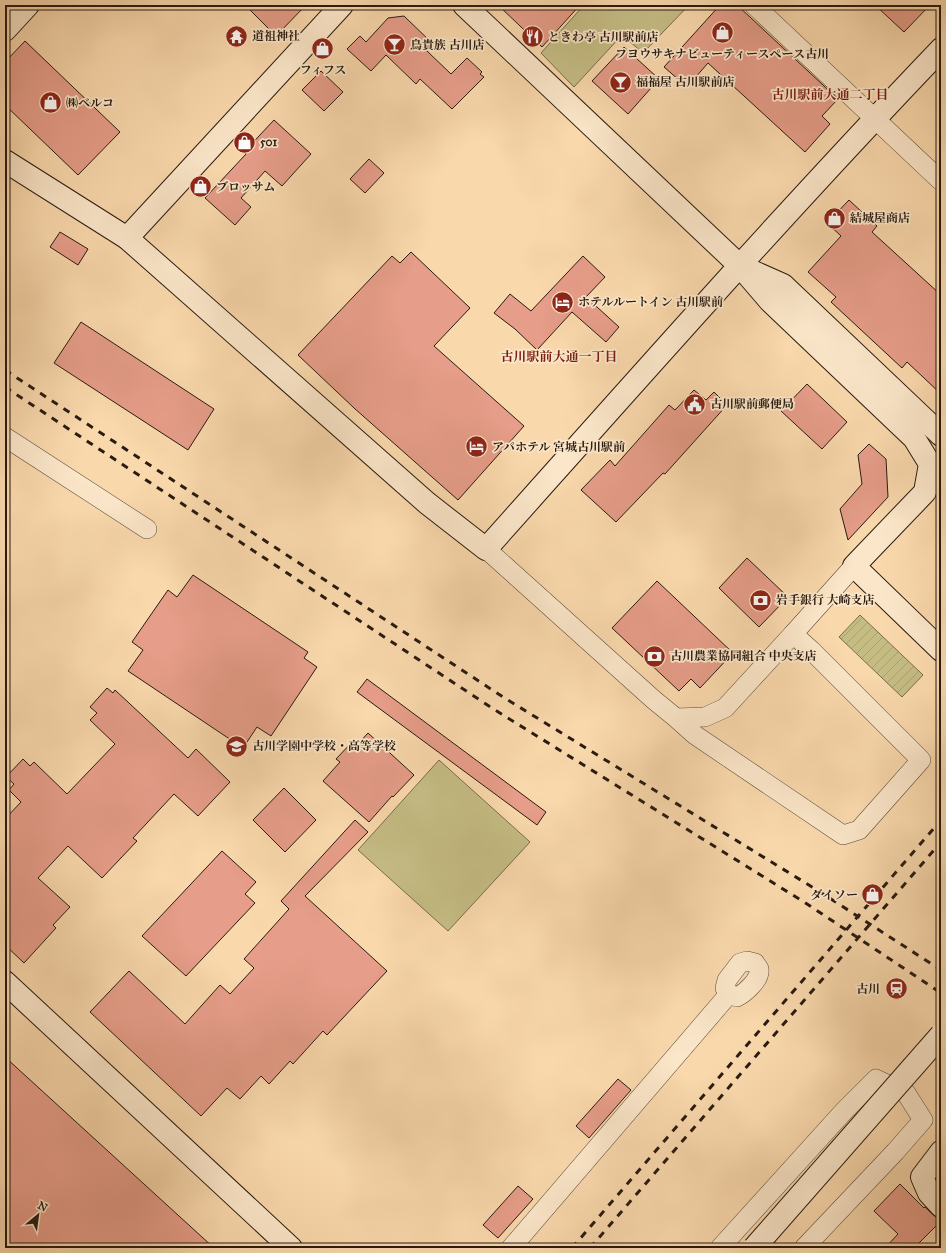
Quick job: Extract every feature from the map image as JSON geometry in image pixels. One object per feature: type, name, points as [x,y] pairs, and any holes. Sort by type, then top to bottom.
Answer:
[{"type":"street","points":[[127,238],[342,5]]},
{"type":"street","points":[[464,5],[740,266],[770,301],[914,438],[930,464],[925,492],[854,566],[725,708],[705,717],[676,718]]},
{"type":"street","points":[[754,5],[941,181]]},
{"type":"street","points":[[486,548],[740,266],[875,118],[941,49]]},
{"type":"street","points":[[5,161],[127,238],[427,503],[486,548],[654,700],[695,735],[843,835],[859,830],[921,760],[811,650],[793,634]]},
{"type":"street","points":[[740,266],[782,286],[941,435]]},
{"type":"street","points":[[5,436],[147,529]]},
{"type":"street","points":[[854,566],[941,650]]},
{"type":"street","points":[[5,982],[291,1248]]},
{"type":"street","points":[[511,1248],[729,994]]},
{"type":"street","points":[[754,1248],[941,1035]]},
{"type":"street","points":[[720,1248],[845,1110],[876,1079],[906,1093],[923,1120],[895,1152],[804,1248]]},
{"type":"street","points":[[941,1152],[922,1177],[929,1193],[941,1206]]},
{"type":"shaded area","points":[[584,5],[689,5],[643,53],[622,35],[574,87],[541,53]]},
{"type":"shaded area","points":[[860,615],[923,675],[902,697],[839,637]]},
{"type":"shaded area","points":[[439,760],[530,842],[448,931],[358,850]]},
{"type":"building","points":[[245,5],[306,5],[276,36]]},
{"type":"building","points":[[498,5],[580,5],[542,47]]},
{"type":"building","points":[[720,5],[737,5],[838,99],[822,116],[830,124],[805,152],[708,63],[687,87],[664,67]]},
{"type":"building","points":[[875,5],[930,5],[904,32]]},
{"type":"building","points":[[404,16],[433,44],[427,51],[451,74],[467,58],[482,72],[480,74],[484,77],[452,109],[420,79],[416,84],[386,55],[371,71],[347,49],[360,36],[366,42],[388,18]]},
{"type":"building","points":[[25,41],[120,132],[78,175],[5,105],[5,62]]},
{"type":"building","points":[[624,47],[659,79],[628,114],[592,81]]},
{"type":"building","points":[[321,71],[343,92],[324,111],[302,90]]},
{"type":"building","points":[[274,120],[311,154],[282,186],[265,171],[241,198],[251,207],[235,225],[205,198],[246,154],[244,152]]},
{"type":"building","points":[[369,159],[384,173],[365,193],[350,179]]},
{"type":"building","points":[[849,200],[877,226],[872,232],[941,295],[941,394],[907,362],[902,368],[831,302],[836,297],[808,272],[841,236],[827,223]]},
{"type":"building","points":[[60,232],[88,249],[78,265],[50,247]]},
{"type":"building","points":[[411,252],[470,308],[434,346],[524,426],[458,500],[354,408],[298,355],[392,256],[400,263]]},
{"type":"building","points":[[583,256],[605,277],[586,297],[619,327],[606,342],[572,312],[537,350],[515,329],[494,313],[510,294],[531,311]]},
{"type":"building","points":[[81,322],[214,409],[188,450],[54,363]]},
{"type":"building","points":[[807,384],[847,422],[822,449],[781,411]]},
{"type":"building","points":[[694,390],[706,400],[714,392],[727,405],[665,474],[663,473],[616,522],[581,490],[610,460],[615,466],[669,405],[675,410]]},
{"type":"building","points":[[869,444],[886,459],[888,497],[848,540],[840,509],[862,484],[858,455]]},
{"type":"building","points":[[747,558],[788,597],[759,627],[719,588]]},
{"type":"building","points":[[193,575],[308,652],[304,658],[317,667],[271,736],[257,727],[243,748],[128,671],[143,650],[132,642],[168,590],[177,597]]},
{"type":"building","points":[[657,581],[733,653],[700,688],[691,679],[679,691],[612,628]]},
{"type":"building","points":[[367,679],[546,812],[537,825],[357,692]]},
{"type":"building","points":[[107,688],[113,693],[115,690],[188,758],[196,749],[230,782],[198,816],[174,794],[133,838],[137,841],[102,878],[68,846],[38,878],[70,907],[53,925],[56,928],[24,963],[5,945],[5,819],[21,802],[9,790],[14,784],[6,777],[23,759],[30,766],[34,762],[67,794],[115,744],[90,720],[97,713],[90,707]]},
{"type":"building","points":[[368,733],[414,775],[393,797],[392,796],[369,822],[323,781],[340,762],[336,759],[353,741],[357,745]]},
{"type":"building","points":[[284,788],[316,820],[285,852],[253,820]]},
{"type":"building","points":[[355,820],[368,832],[305,896],[387,971],[327,1035],[323,1031],[293,1064],[290,1061],[269,1084],[261,1076],[240,1099],[227,1088],[201,1116],[90,1012],[129,971],[185,1024],[220,985],[230,994],[254,968],[244,959],[289,909],[281,901]]},
{"type":"building","points":[[222,851],[256,882],[245,894],[255,903],[186,976],[142,936]]},
{"type":"building","points":[[5,1057],[214,1248],[5,1248]]},
{"type":"building","points":[[618,1079],[631,1090],[589,1138],[576,1126]]},
{"type":"building","points":[[900,1184],[924,1208],[925,1207],[941,1221],[914,1248],[885,1248],[898,1234],[874,1211]]},
{"type":"building","points":[[518,1186],[533,1199],[498,1238],[483,1225]]},
{"type":"railway","points":[[5,370],[503,697],[817,890],[941,970]]},
{"type":"railway","points":[[5,387],[495,710],[804,902],[941,993]]},
{"type":"railway","points":[[572,1248],[941,820]]},
{"type":"railway","points":[[590,1248],[941,842]]},
{"type":"place","name":"フヨウサキナビューティースペース古川","points":[[722,33]]},
{"type":"place","name":"道祖神社","points":[[236,36]]},
{"type":"place","name":"ときわ亭 古川駅前店","points":[[532,37]]},
{"type":"place","name":"鳥貴族 古川店","points":[[395,45]]},
{"type":"place","name":"フィフス","points":[[323,49]]},
{"type":"place","name":"福福屋 古川駅前店","points":[[621,82]]},
{"type":"place","name":"㈱ベルコ","points":[[50,103]]},
{"type":"place","name":"501","points":[[245,142]]},
{"type":"place","name":"ブロッサム","points":[[200,187]]},
{"type":"place","name":"結城屋商店","points":[[835,218]]},
{"type":"place","name":"ホテルルートイン 古川駅前","points":[[562,302]]},
{"type":"place","name":"古川駅前郵便局","points":[[695,404]]},
{"type":"place","name":"アパホテル 宮城古川駅前","points":[[477,447]]},
{"type":"place","name":"岩手銀行 大崎支店","points":[[760,600]]},
{"type":"place","name":"古川農業協同組合 中央支店","points":[[655,656]]},
{"type":"place","name":"古川学園中学校・高等学校","points":[[237,746]]},
{"type":"place","name":"ダイソー","points":[[873,895]]},
{"type":"place","name":"古川","points":[[896,989]]},
{"type":"district","name":"古川駅前大通二丁目","points":[[830,94]]},
{"type":"district","name":"古川駅前大通一丁目","points":[[559,356]]}]
